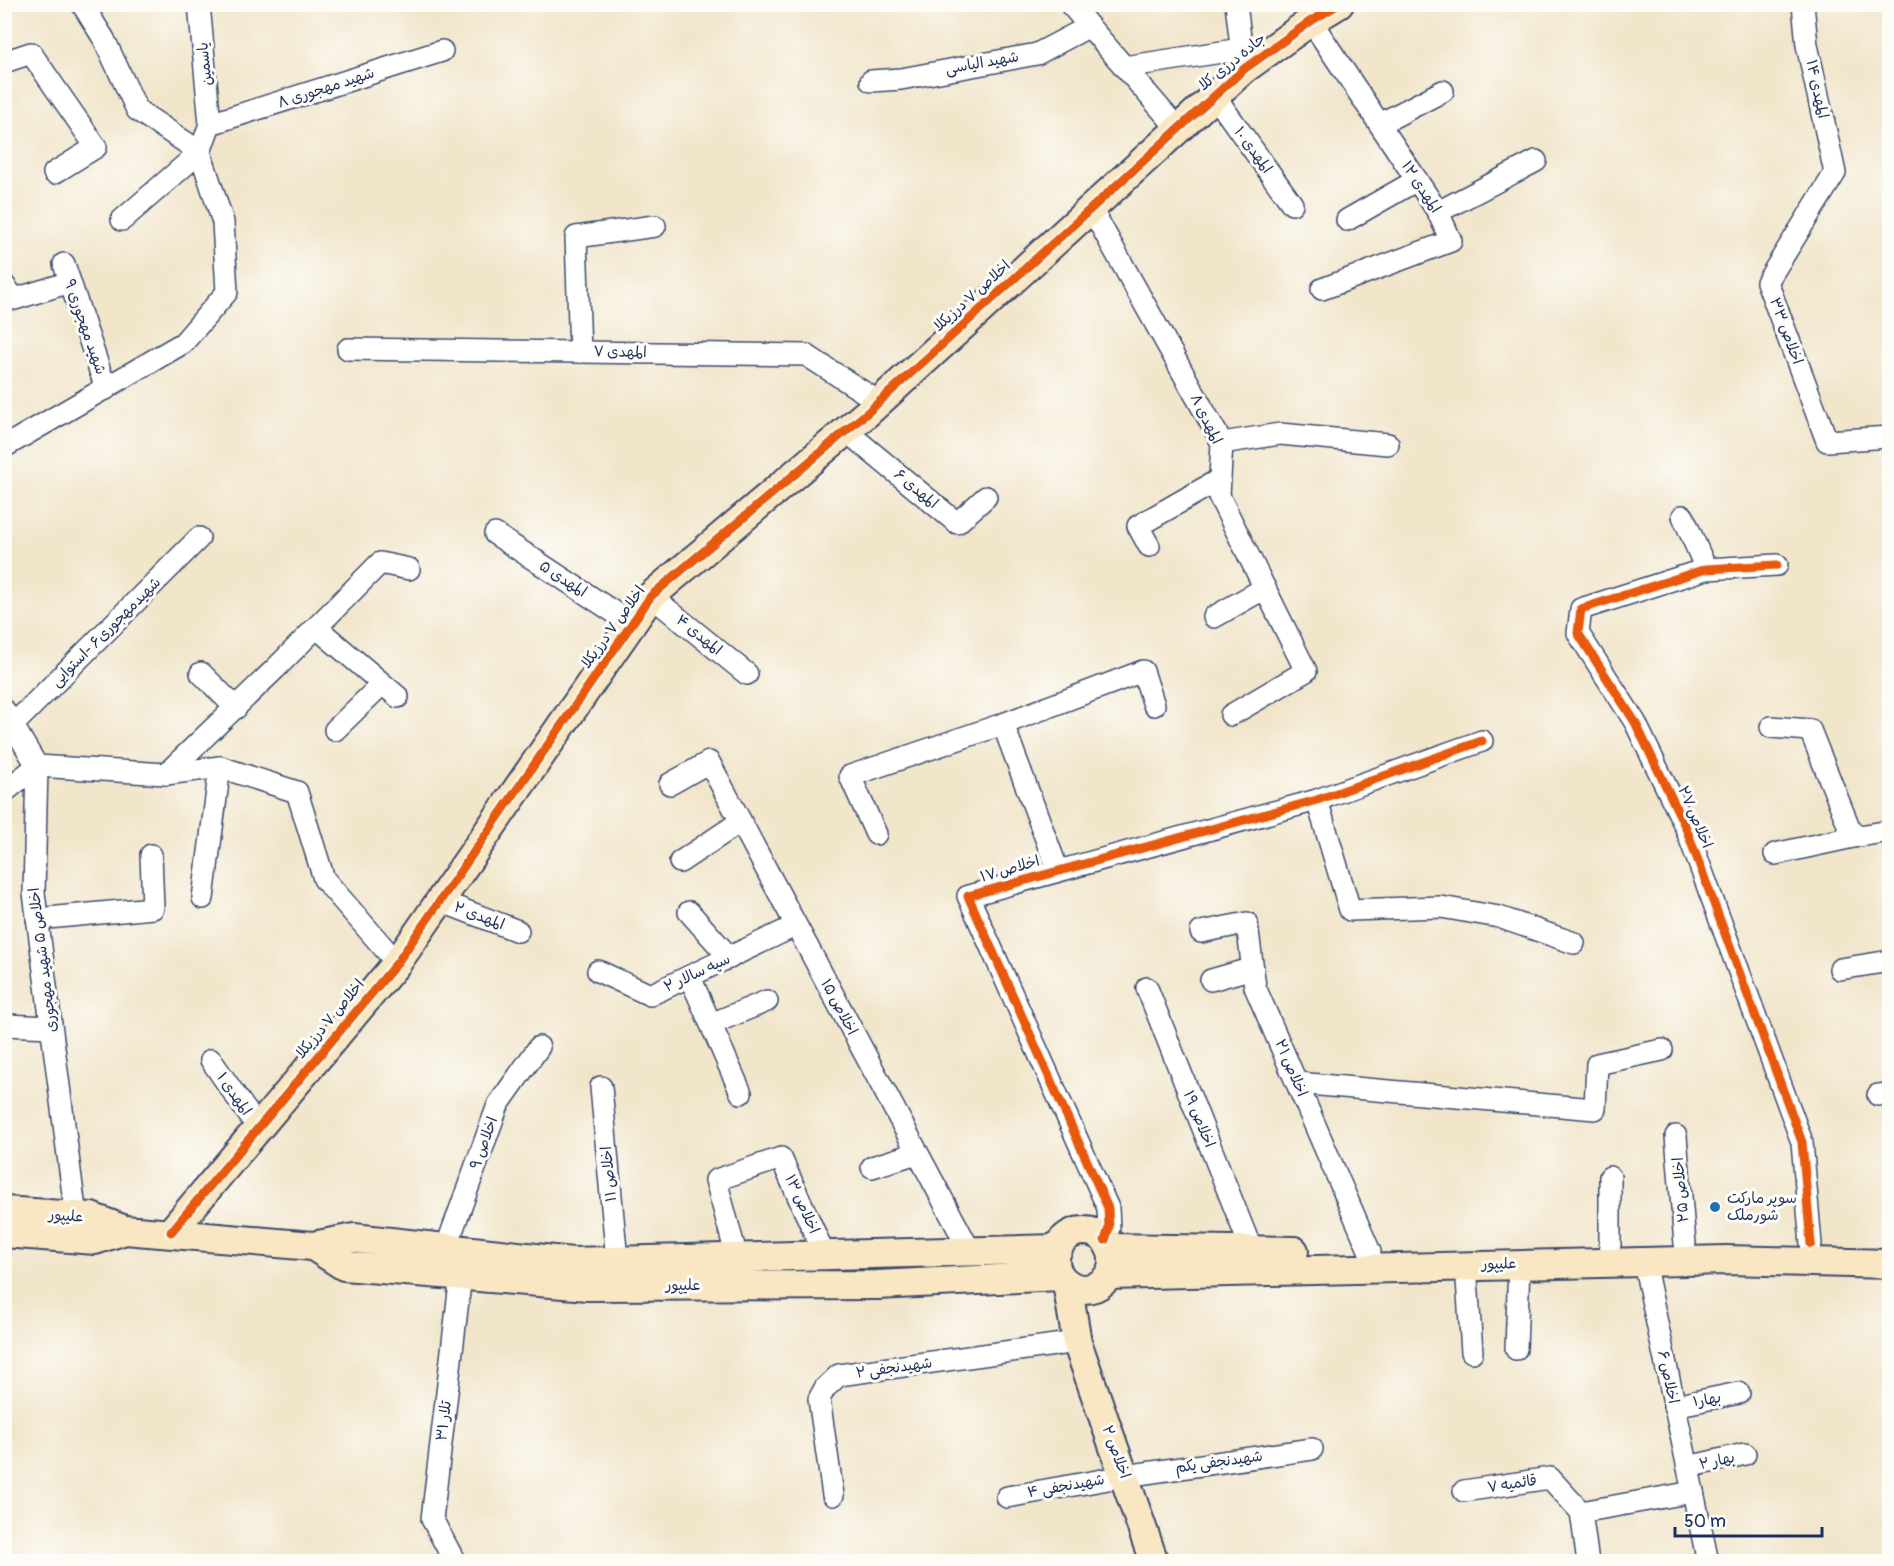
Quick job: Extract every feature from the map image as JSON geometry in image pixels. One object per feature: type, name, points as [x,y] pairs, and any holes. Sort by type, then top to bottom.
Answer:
[{"type":"main road","name":"جاده درزی کلا","points":[[1178,129],[1214,95],[1243,59],[1339,4]]},
{"type":"main road","name":"اخلاص ۷ درزیکلا","points":[[171,1232],[397,963],[651,596],[879,402],[1178,129]]},
{"type":"main road","name":"علیپور","points":[[4,1210],[76,1218],[91,1217],[125,1230],[171,1232],[313,1246],[354,1238],[572,1262],[970,1251],[1085,1266],[1466,1265],[1520,1264],[1642,1253],[1685,1244],[1890,1245]]},
{"type":"main road","name":"علیپور","points":[[4,1233],[95,1240],[125,1230]]},
{"type":"main road","name":"علیپور","points":[[313,1246],[344,1266],[588,1286],[877,1285],[1252,1251],[1370,1252],[1610,1245],[1642,1253],[1726,1260],[1890,1264]]},
{"type":"main road","name":"اخلاص ۲","points":[[1085,1266],[1077,1342],[1154,1562]]},
{"type":"street","points":[[4,447],[183,343],[227,292],[223,222],[200,152],[137,110],[104,39],[81,4]]},
{"type":"street","name":"یاسمین","points":[[199,4],[210,124]]},
{"type":"street","points":[[1070,4],[1178,129]]},
{"type":"street","points":[[1124,67],[1243,59],[1236,4]]},
{"type":"street","name":"المهدی ۱۴","points":[[1803,4],[1807,45],[1834,173]]},
{"type":"street","name":"المهدی ۱۲","points":[[1311,21],[1438,212],[1451,241],[1322,289]]},
{"type":"street","name":"شهید الیاسی","points":[[871,81],[901,80],[1037,54],[1088,27]]},
{"type":"street","name":"شهید مهجوری ۸","points":[[210,124],[442,51]]},
{"type":"street","points":[[4,62],[31,53],[96,147],[54,173]]},
{"type":"street","points":[[1380,124],[1443,91]]},
{"type":"street","name":"المهدی ۱۰","points":[[1214,95],[1292,204]]},
{"type":"street","points":[[122,220],[200,152],[210,124]]},
{"type":"street","points":[[1438,212],[1536,161]]},
{"type":"street","name":"اخلاص ۳۳","points":[[1834,173],[1767,282],[1827,441],[1890,437]]},
{"type":"street","points":[[1347,220],[1417,180]]},
{"type":"street","name":"المهدی ۸","points":[[1091,208],[1221,443],[1219,496],[1306,671],[1232,715]]},
{"type":"street","points":[[580,352],[576,237],[655,226]]},
{"type":"street","name":"شهید مهجوری ۹","points":[[4,285],[15,299],[67,273],[106,389]]},
{"type":"street","name":"المهدی ۷","points":[[348,349],[806,355],[879,402]]},
{"type":"street","name":"المهدی ۶","points":[[846,430],[957,523],[986,497]]},
{"type":"street","points":[[1221,443],[1280,434],[1388,444]]},
{"type":"street","points":[[1149,546],[1138,526],[1220,479]]},
{"type":"street","points":[[1683,516],[1706,569]]},
{"type":"street","name":"المهدی ۵","points":[[495,534],[632,624]]},
{"type":"street","name":"شهیدمهجوری۶ -استوایی","points":[[9,718],[199,538]]},
{"type":"street","points":[[166,774],[236,708],[380,563],[409,569]]},
{"type":"street","name":"اخلاص ۲۷","points":[[1777,565],[1706,569],[1581,609],[1578,633],[1635,722],[1686,828],[1802,1142],[1811,1244]]},
{"type":"street","points":[[1214,617],[1265,588]]},
{"type":"street","name":"المهدی ۴","points":[[651,596],[747,674]]},
{"type":"street","points":[[317,628],[390,690],[335,730]]},
{"type":"street","points":[[876,834],[850,776],[1003,724],[1143,671],[1154,705]]},
{"type":"street","points":[[201,673],[236,708]]},
{"type":"street","points":[[9,718],[36,766]]},
{"type":"street","points":[[1003,724],[1058,871]]},
{"type":"street","points":[[1771,727],[1810,730],[1853,837]]},
{"type":"street","name":"اخلاص ۱۷","points":[[1085,1266],[1109,1228],[1108,1208],[968,896],[1317,800],[1482,741]]},
{"type":"street","name":"اخلاص ۱۵","points":[[670,784],[709,762],[795,927],[970,1251]]},
{"type":"street","points":[[4,792],[36,766],[166,774],[220,767],[297,792],[324,879],[397,963]]},
{"type":"street","name":"اخلاص ۵ شهید مهجوری","points":[[36,766],[34,893],[76,1218]]},
{"type":"street","points":[[203,898],[220,767]]},
{"type":"street","points":[[1317,800],[1350,910],[1441,907],[1499,917],[1575,943]]},
{"type":"street","points":[[680,862],[740,822]]},
{"type":"street","points":[[1774,854],[1890,831]]},
{"type":"street","points":[[37,919],[153,908],[151,855]]},
{"type":"street","name":"المهدی ۲","points":[[440,901],[518,931]]},
{"type":"street","points":[[689,912],[730,958]]},
{"type":"street","name":"اخلاص ۲۱","points":[[1202,932],[1247,923],[1255,987],[1370,1252]]},
{"type":"street","name":"سپه سالار ۲","points":[[598,971],[650,995],[795,927]]},
{"type":"street","points":[[1840,969],[1890,961]]},
{"type":"street","points":[[1211,980],[1253,968]]},
{"type":"street","points":[[690,977],[741,1093]]},
{"type":"street","name":"اخلاص ۱۹","points":[[1147,988],[1252,1251]]},
{"type":"street","points":[[711,1024],[767,1001]]},
{"type":"street","points":[[4,1025],[51,1027]]},
{"type":"street","name":"اخلاص ۹","points":[[446,1248],[498,1105],[539,1047]]},
{"type":"street","points":[[1297,1083],[1595,1109],[1597,1064],[1662,1050]]},
{"type":"street","name":"المهدی ۱","points":[[211,1060],[258,1128]]},
{"type":"street","name":"اخلاص ۱۱","points":[[601,1088],[617,1261]]},
{"type":"street","name":"اخلاص ۲۵","points":[[1676,1136],[1685,1244]]},
{"type":"street","points":[[872,1167],[917,1153]]},
{"type":"street","name":"اخلاص ۱۳","points":[[737,1258],[716,1179],[781,1158],[825,1256]]},
{"type":"street","points":[[1610,1177],[1610,1245]]},
{"type":"street","name":"اخلاص ۶","points":[[1642,1253],[1708,1562]]},
{"type":"street","points":[[1516,1349],[1520,1264]]},
{"type":"street","points":[[1466,1265],[1472,1352]]},
{"type":"street","name":"تلار ۳۱","points":[[455,1562],[432,1520],[461,1275]]},
{"type":"street","name":"شهیدنجفی ۲","points":[[833,1495],[819,1399],[825,1388],[839,1376],[1077,1342]]},
{"type":"street","name":"بهار۱","points":[[1674,1406],[1739,1393]]},
{"type":"street","name":"شهیدنجفی یکم","points":[[1125,1476],[1312,1449]]},
{"type":"street","name":"بهار ۲","points":[[1688,1467],[1745,1455]]},
{"type":"street","name":"شهیدنجفی ۴","points":[[1007,1497],[1125,1476]]},
{"type":"street","name":"قائمیه ۷","points":[[1464,1491],[1550,1478],[1581,1512]]},
{"type":"street","points":[[1588,1562],[1581,1512],[1693,1492]]},
{"type":"cycle path","points":[[171,1232],[397,963],[651,596],[867,413],[1244,69],[1339,4]]},
{"type":"cycle path","points":[[1777,565],[1706,569],[1581,609],[1578,633],[1635,722],[1686,828],[1802,1142],[1811,1244]]},
{"type":"cycle path","points":[[1105,1240],[1109,1228],[1108,1208],[968,896],[1317,800],[1482,741]]},
{"type":"place","name":"سوپر مارکت شورملک","points":[[1715,1207]]}]
